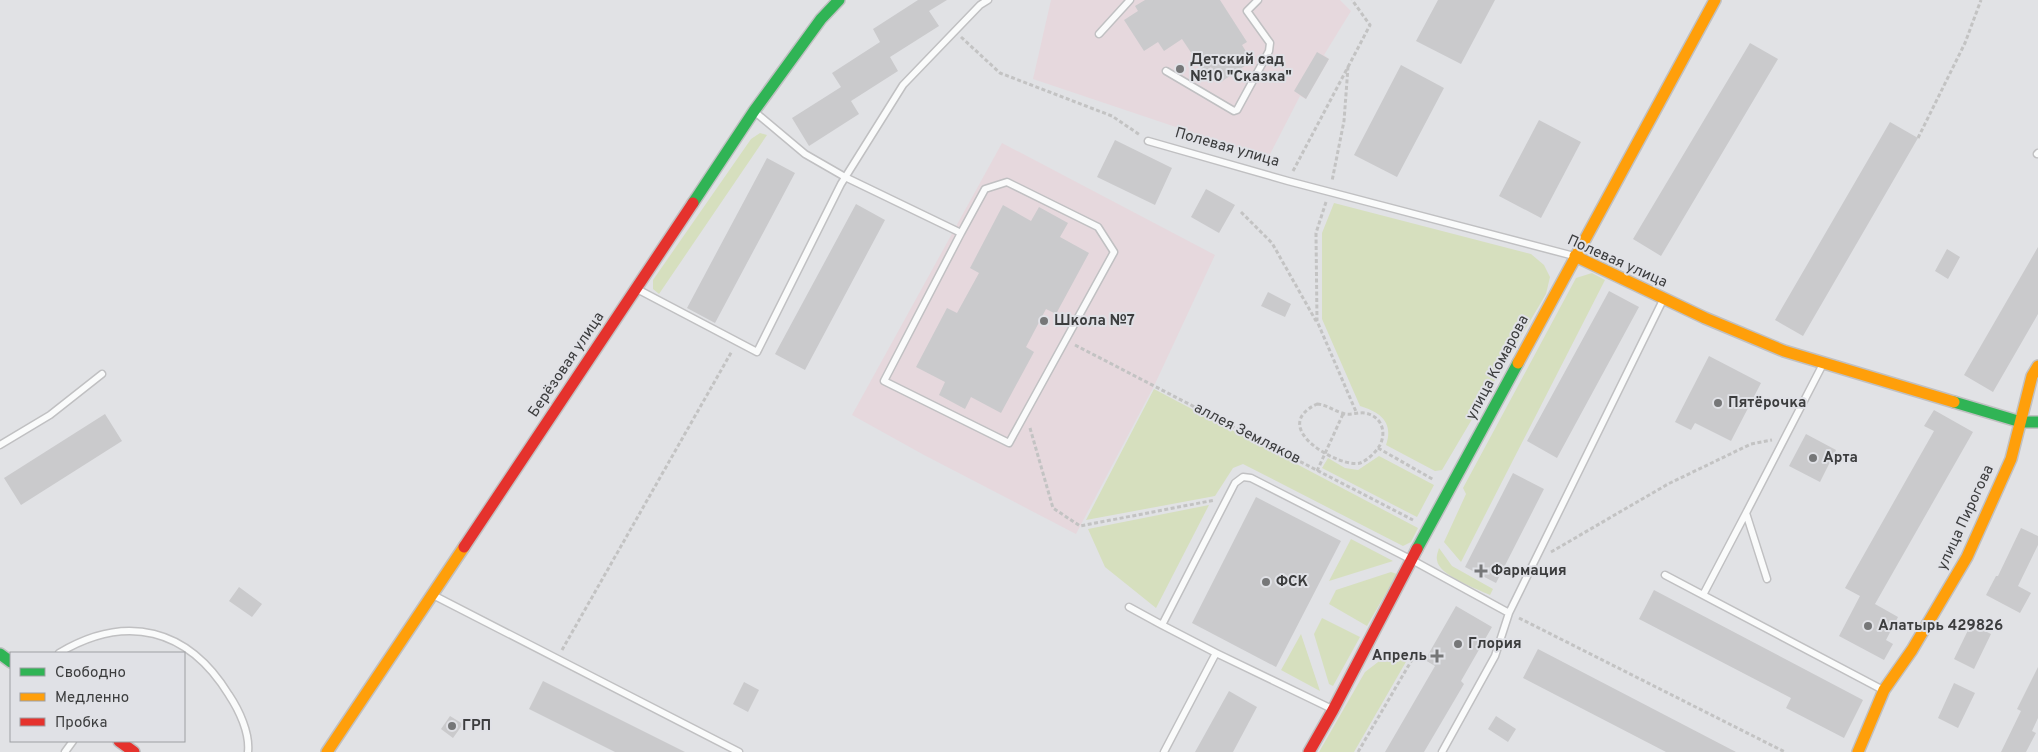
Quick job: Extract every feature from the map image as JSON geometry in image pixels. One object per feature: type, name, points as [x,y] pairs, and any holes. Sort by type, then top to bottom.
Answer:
[{"type":"street","name":"Берёзовая улица","points":[[327,752],[754,111],[821,19],[839,0]]},
{"type":"street","name":"улица Комарова","points":[[1309,752],[1428,528],[1715,0]]},
{"type":"street","name":"Полевая улица","points":[[1575,256],[1760,342],[2021,422],[2038,422]]},
{"type":"street","name":"улица Пирогова","points":[[1858,752],[1884,690],[1912,650],[1967,557],[2011,459],[2032,376],[2038,366]]},
{"type":"street","points":[[120,742],[134,752]]},
{"type":"lane","points":[[636,289],[757,352],[845,177],[903,85],[988,0]]},
{"type":"lane","points":[[1099,34],[1130,0]]},
{"type":"lane","points":[[1166,71],[1234,111],[1237,110],[1269,51],[1270,43],[1248,10],[1258,0]]},
{"type":"lane","points":[[754,111],[804,154],[845,177],[961,233]]},
{"type":"lane","name":"Полевая улица","points":[[1148,141],[1288,181],[1575,256]]},
{"type":"lane","points":[[1007,182],[1098,227],[1114,252],[1009,443],[884,381],[961,233],[986,190],[1007,182]]},
{"type":"lane","points":[[1442,752],[1495,656],[1509,613],[1657,309],[1664,299]]},
{"type":"lane","points":[[1703,595],[1824,363]]},
{"type":"lane","points":[[0,445],[50,415],[102,374]]},
{"type":"lane","points":[[1162,625],[1235,483],[1243,477],[1251,478],[1412,560],[1509,613]]},
{"type":"lane","points":[[1746,513],[1767,579]]},
{"type":"lane","points":[[1665,575],[1884,690]]},
{"type":"lane","points":[[432,595],[739,752]]},
{"type":"lane","points":[[1130,607],[1162,625],[1333,710]]},
{"type":"lane","points":[[61,652],[78,642],[106,633],[134,630],[157,634],[180,644],[201,659],[219,679],[238,710],[249,745],[248,752]]},
{"type":"lane","points":[[1164,752],[1216,652]]},
{"type":"path","points":[[1288,181],[1370,25],[1352,0]]},
{"type":"path","points":[[1918,138],[1965,43],[1981,0]]},
{"type":"path","points":[[955,32],[1000,73],[1112,116],[1148,141]]},
{"type":"path","points":[[1317,321],[1316,233],[1329,192],[1344,121],[1348,67]]},
{"type":"path","points":[[1241,212],[1272,243],[1317,321],[1357,414]]},
{"type":"path","name":"аллея Земляков","points":[[1066,340],[1428,528]]},
{"type":"path","points":[[557,659],[737,342]]},
{"type":"path","points":[[1317,404],[1327,405],[1343,414],[1365,413],[1375,417],[1380,423],[1383,438],[1378,448],[1363,462],[1354,464],[1341,462],[1316,446],[1301,433],[1301,415],[1317,404]]},
{"type":"path","points":[[1025,413],[1053,508],[1080,526],[1228,498]]},
{"type":"path","points":[[1317,470],[1343,414]]},
{"type":"path","points":[[1535,562],[1677,480],[1751,444],[1785,438]]},
{"type":"path","points":[[1378,448],[1450,488]]},
{"type":"path","points":[[1509,613],[1785,752]]},
{"type":"path","points":[[1358,752],[1413,658]]},
{"type":"shaded area","name":"Детский сад №10 \"Сказка\"","points":[[1051,0],[1340,0],[1351,11],[1324,55],[1329,59],[1306,99],[1300,96],[1268,158],[1033,79]]},
{"type":"shaded area","name":"Школа №7","points":[[1002,143],[1215,255],[1154,386],[1076,534],[924,455],[852,415]]},
{"type":"green space","points":[[760,133],[767,135],[659,294],[653,289],[653,280],[751,139]]},
{"type":"green space","points":[[1334,203],[1531,254],[1544,265],[1550,277],[1546,294],[1442,470],[1435,471],[1386,445],[1388,437],[1387,424],[1374,411],[1360,406],[1322,319],[1322,233]]},
{"type":"green space","points":[[1592,273],[1605,280],[1461,562],[1444,542],[1466,494],[1463,488],[1576,278]]},
{"type":"green space","points":[[1154,389],[1418,528],[1411,542],[1403,546],[1243,464],[1233,468],[1215,496],[1086,520]]},
{"type":"green space","points":[[1379,456],[1434,485],[1417,517],[1322,468],[1328,458],[1345,468],[1358,470]]},
{"type":"green space","points":[[1209,505],[1156,608],[1105,567],[1088,529]]},
{"type":"green space","points":[[1351,539],[1393,561],[1329,581]]},
{"type":"green space","points":[[1439,548],[1452,566],[1493,589],[1490,595],[1459,581],[1444,571],[1439,566],[1437,560]]},
{"type":"green space","points":[[1391,572],[1397,574],[1367,626],[1329,604],[1336,590]]},
{"type":"green space","points":[[1322,618],[1360,637],[1333,686],[1329,684],[1314,634]]},
{"type":"green space","points":[[1301,634],[1320,691],[1281,670]]},
{"type":"green space","points":[[1393,657],[1407,660],[1354,752],[1319,752],[1365,672],[1382,659]]},
{"type":"building","points":[[918,0],[947,0],[929,11],[939,26],[890,57],[898,71],[851,101],[859,114],[809,146],[792,118],[841,87],[832,73],[880,42],[873,29]]},
{"type":"building","points":[[1145,0],[1220,0],[1247,42],[1242,45],[1252,61],[1221,82],[1211,67],[1204,72],[1182,39],[1164,51],[1158,42],[1144,51],[1124,20],[1138,11],[1135,6]]},
{"type":"building","points":[[1438,0],[1495,0],[1461,64],[1416,41]]},
{"type":"building","points":[[1750,43],[1778,59],[1661,256],[1633,239]]},
{"type":"building","points":[[1317,52],[1329,59],[1306,99],[1294,91]]},
{"type":"building","points":[[1401,65],[1444,88],[1397,177],[1354,155]]},
{"type":"building","points":[[1539,120],[1581,142],[1541,218],[1499,196]]},
{"type":"building","points":[[1890,122],[1918,138],[1803,336],[1775,320]]},
{"type":"building","points":[[1115,140],[1172,168],[1155,205],[1097,177]]},
{"type":"building","points":[[767,158],[795,173],[715,323],[687,308]]},
{"type":"building","points":[[1206,189],[1235,205],[1219,233],[1191,217]]},
{"type":"building","points":[[856,204],[885,220],[805,370],[775,354]]},
{"type":"building","points":[[1003,205],[1031,221],[1039,207],[1068,223],[1060,237],[1089,253],[1056,314],[1046,309],[1026,347],[1034,352],[1001,413],[971,397],[965,409],[939,395],[945,382],[916,367],[947,308],[957,313],[979,273],[970,268]]},
{"type":"building","points":[[2038,247],[2038,314],[1993,392],[1964,375]]},
{"type":"building","points":[[1947,249],[1960,257],[1948,279],[1935,271]]},
{"type":"building","points":[[1609,291],[1639,307],[1557,458],[1527,441]]},
{"type":"building","points":[[1268,292],[1291,304],[1285,317],[1261,306]]},
{"type":"building","name":"Пятёрочка","points":[[1709,356],[1761,383],[1731,441],[1695,423],[1691,430],[1675,422]]},
{"type":"building","points":[[1934,410],[1973,432],[1875,604],[1898,617],[1886,640],[1893,644],[1884,660],[1839,636],[1860,596],[1845,588],[1934,431],[1924,426]]},
{"type":"building","points":[[105,414],[122,441],[21,505],[4,478]]},
{"type":"building","name":"Арта","points":[[1806,434],[1836,450],[1820,482],[1789,466]]},
{"type":"building","points":[[1513,473],[1544,489],[1496,583],[1465,567]]},
{"type":"building","name":"ФСК","points":[[1256,497],[1341,541],[1276,667],[1192,623]]},
{"type":"building","points":[[2021,528],[2038,536],[2038,545],[2018,586],[2031,593],[2020,613],[1986,595],[1996,576],[1998,576]]},
{"type":"building","points":[[239,587],[262,604],[252,617],[229,601]]},
{"type":"building","points":[[1654,590],[1863,700],[1844,738],[1786,708],[1791,698],[1639,619]]},
{"type":"building","points":[[1456,606],[1492,627],[1461,681],[1464,684],[1424,752],[1385,752],[1435,666],[1425,660]]},
{"type":"building","points":[[1971,624],[1991,634],[1974,669],[1954,659]]},
{"type":"building","points":[[1538,649],[1736,752],[1666,752],[1523,678]]},
{"type":"building","points":[[2038,667],[2038,718],[2032,731],[2036,733],[2026,752],[2001,752],[2021,711],[2017,709]]},
{"type":"building","points":[[543,681],[685,752],[615,752],[529,709]]},
{"type":"building","points":[[744,682],[759,690],[748,712],[733,704]]},
{"type":"building","points":[[1954,683],[1975,693],[1958,728],[1938,718]]},
{"type":"building","points":[[1229,691],[1257,707],[1233,752],[1195,752]]},
{"type":"building","name":"ГРП","points":[[450,716],[463,724],[453,738],[441,729]]},
{"type":"building","points":[[1496,716],[1516,729],[1508,742],[1488,729]]},
{"type":"traffic: fast","points":[[693,203],[754,111],[821,19],[839,0]]},
{"type":"traffic: fast","points":[[1417,549],[1518,363]]},
{"type":"traffic: fast","points":[[1954,402],[2021,422],[2038,422]]},
{"type":"traffic: fast","points":[[0,654],[10,661]]},
{"type":"traffic: slow","points":[[1518,363],[1715,0]]},
{"type":"traffic: slow","points":[[1575,256],[1705,318],[1784,351],[1954,402]]},
{"type":"traffic: slow","points":[[1858,752],[1884,690],[1912,650],[1967,557],[2011,459],[2032,376],[2038,366]]},
{"type":"traffic: slow","points":[[327,752],[464,547]]},
{"type":"traffic: jam","points":[[464,547],[693,203]]},
{"type":"traffic: jam","points":[[1309,752],[1417,549]]},
{"type":"traffic: jam","points":[[120,742],[134,752]]},
{"type":"place","name":"Детский сад №10 \"Сказка\"","points":[[1180,69]]},
{"type":"place","name":"Школа №7","points":[[1044,321]]},
{"type":"place","name":"Пятёрочка","points":[[1718,403]]},
{"type":"place","name":"Арта","points":[[1813,458]]},
{"type":"place","name":"Фармация","points":[[1481,571]]},
{"type":"place","name":"ФСК","points":[[1266,582]]},
{"type":"place","name":"Алатырь 429826","points":[[1868,626]]},
{"type":"place","name":"Глория","points":[[1458,644]]},
{"type":"place","name":"Апрель","points":[[1437,656]]},
{"type":"place","name":"ГРП","points":[[452,726]]}]
